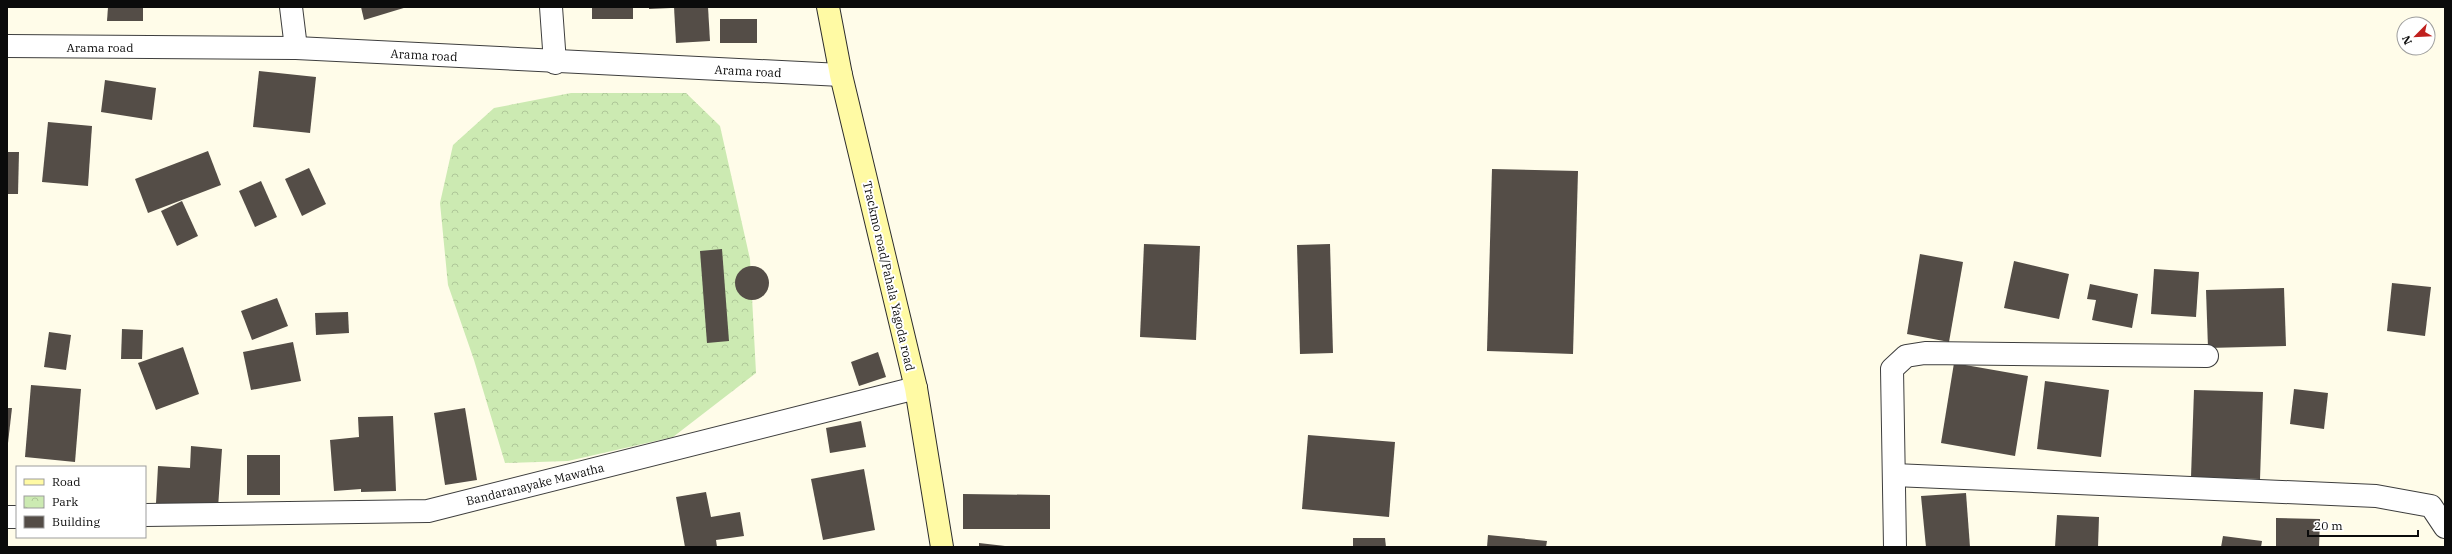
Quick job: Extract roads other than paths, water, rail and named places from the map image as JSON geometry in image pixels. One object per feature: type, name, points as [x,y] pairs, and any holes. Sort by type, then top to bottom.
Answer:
[{"type":"street","points":[[291,7],[296,48]]},
{"type":"street","points":[[551,7],[555,63]]},
{"type":"street","name":"Trackmo road/Pahala Yagoda road","points":[[828,7],[841,75],[916,388],[942,547]]},
{"type":"street","name":"Arama road","points":[[7,46],[296,48],[555,63],[841,75]]},
{"type":"street","points":[[1895,547],[1892,369],[1906,356],[1925,354],[2207,356]]},
{"type":"street","name":"Bandaranayake Mawatha","points":[[146,515],[428,511],[916,388]]},
{"type":"street","points":[[1894,475],[2376,496],[2431,506],[2445,527]]}]
